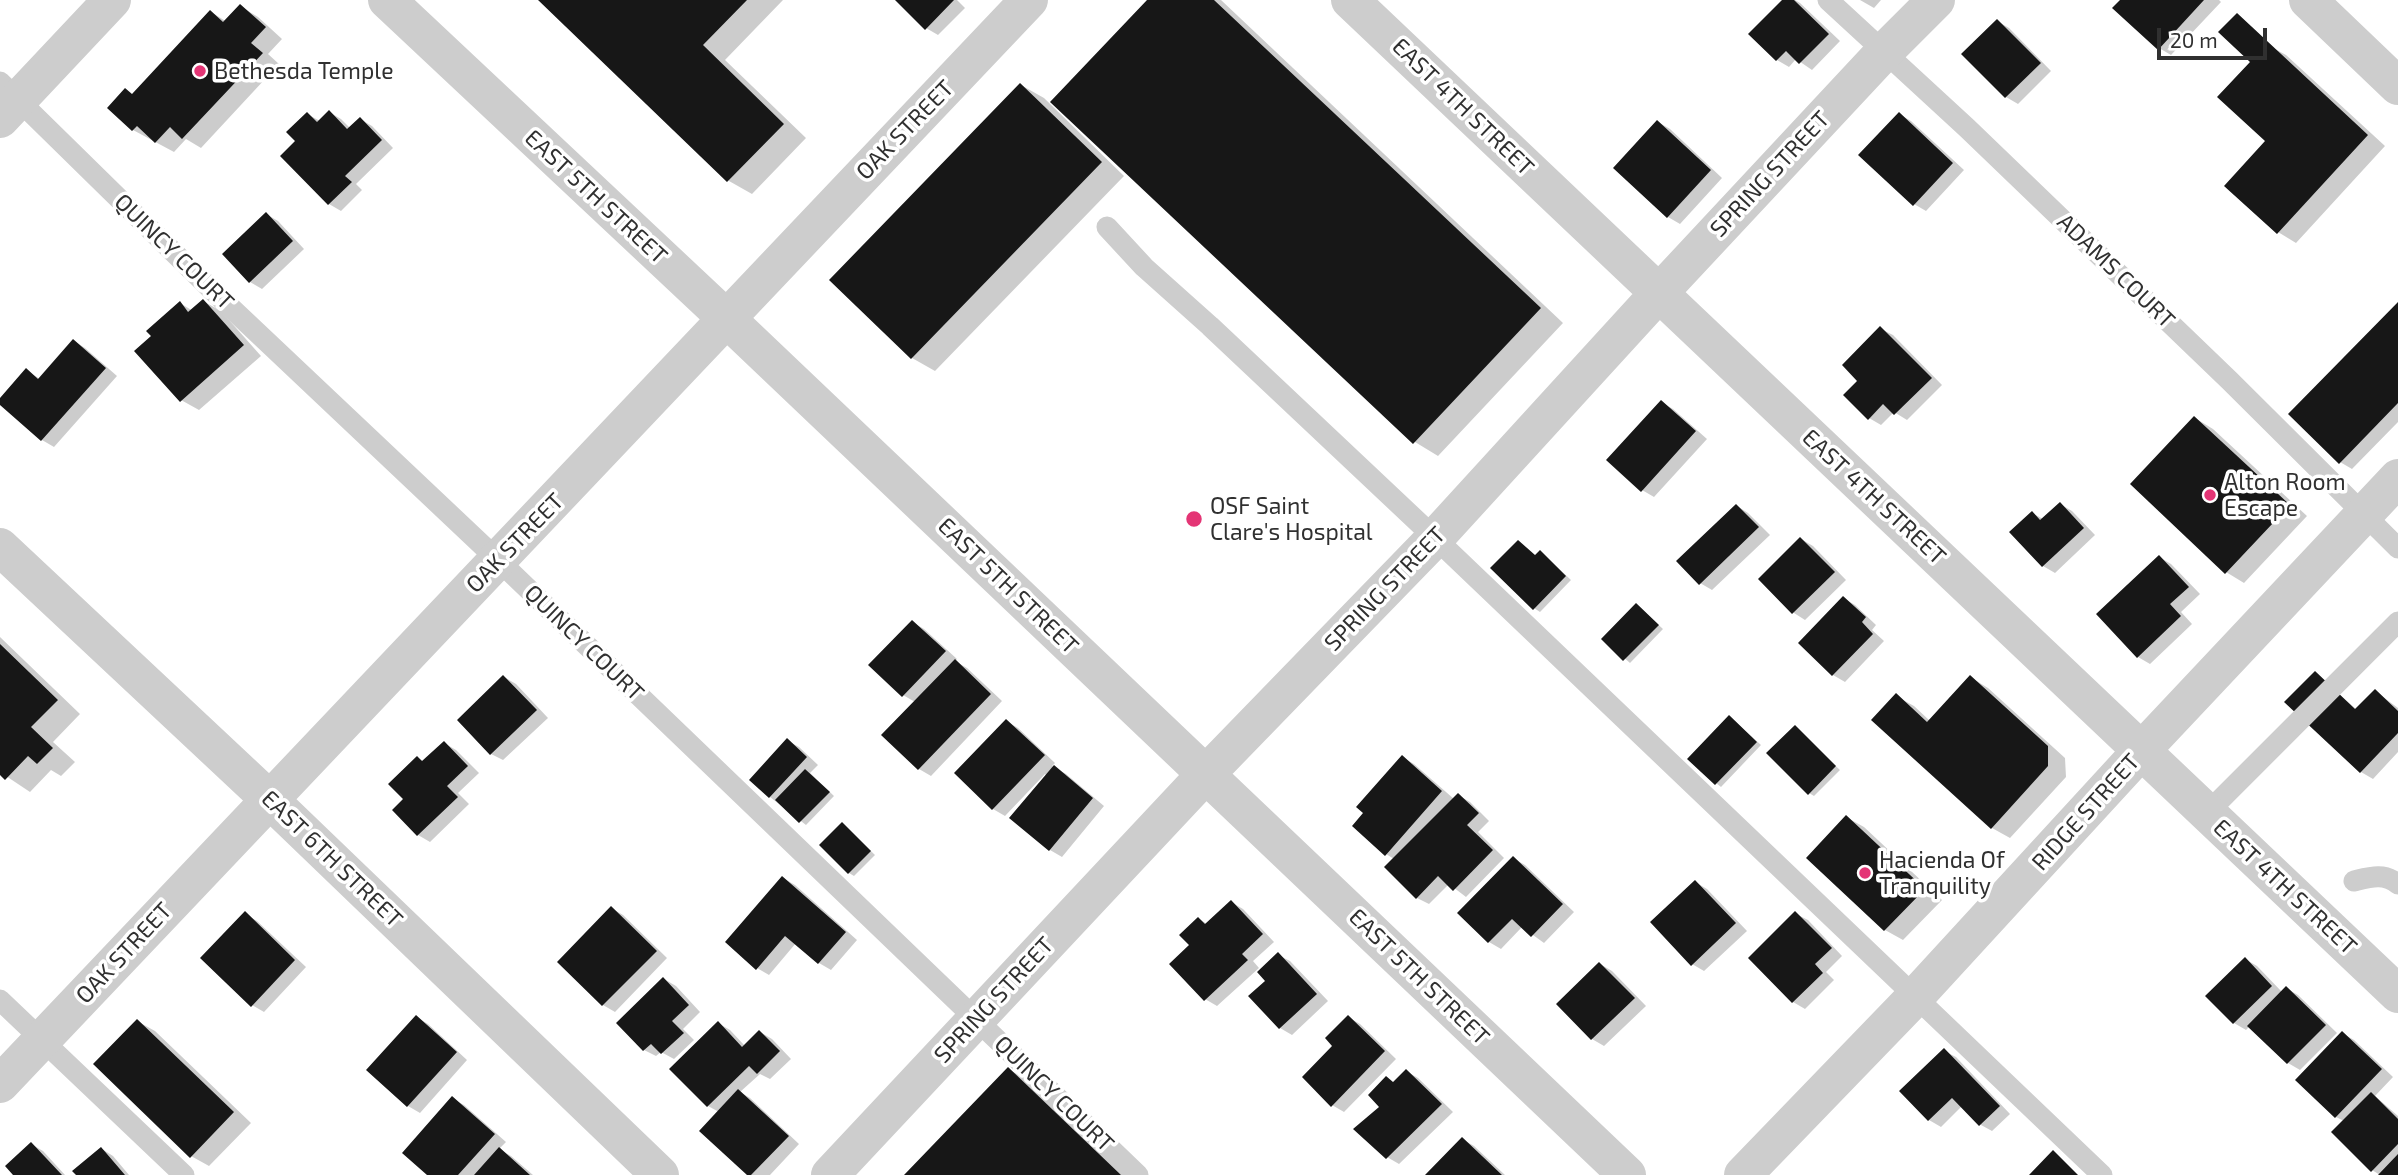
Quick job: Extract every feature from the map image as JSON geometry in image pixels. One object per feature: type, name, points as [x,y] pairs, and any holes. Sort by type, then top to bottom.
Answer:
[{"type":"street","points":[[6,100],[112,0]]},
{"type":"street","name":"EAST 5TH STREET","points":[[387,0],[727,319],[1627,1175]]},
{"type":"street","name":"OAK STREET","points":[[0,1084],[1029,0]]},
{"type":"street","name":"EAST 4TH STREET","points":[[1350,0],[2398,994]]},
{"type":"street","name":"SPRING STREET","points":[[830,1175],[1206,774],[1435,538],[1659,293],[1936,0]]},
{"type":"street","points":[[2308,0],[2398,86]]},
{"type":"street","name":"RIDGE STREET","points":[[1743,1175],[1915,997],[2141,751],[2398,478]]},
{"type":"street","name":"EAST 6TH STREET","points":[[0,547],[269,799],[660,1175]]},
{"type":"lane","name":"ADAMS COURT","points":[[1828,0],[1967,128],[2229,380],[2398,548]]},
{"type":"lane","name":"QUINCY COURT","points":[[6,100],[499,561],[1138,1175]]},
{"type":"lane","points":[[1107,228],[1144,267],[1435,538],[2102,1175]]},
{"type":"lane","points":[[2207,813],[2398,622]]},
{"type":"lane","points":[[2354,881],[2381,876],[2398,884]]},
{"type":"lane","points":[[0,1000],[184,1175]]},
{"type":"building","points":[[538,0],[747,0],[703,45],[784,124],[727,182]]},
{"type":"building","points":[[895,0],[954,0],[925,30]]},
{"type":"building","points":[[1147,0],[1214,0],[1541,308],[1413,444],[1050,102]]},
{"type":"building","points":[[1782,0],[1794,0],[1829,34],[1799,64],[1786,51],[1776,61],[1748,34]]},
{"type":"building","points":[[2120,0],[2204,0],[2158,50],[2112,8]]},
{"type":"building","name":"Bethesda Temple","points":[[240,4],[266,27],[251,43],[263,53],[182,139],[170,127],[155,143],[137,126],[132,131],[107,108],[125,88],[132,94],[210,10],[223,22]]},
{"type":"building","points":[[2237,13],[2368,135],[2277,234],[2224,186],[2265,141],[2217,97],[2250,62],[2218,32]]},
{"type":"building","points":[[1997,19],[2041,63],[2005,98],[1961,54]]},
{"type":"building","points":[[1020,83],[1102,162],[911,359],[829,280]]},
{"type":"building","points":[[329,110],[347,129],[360,117],[382,140],[345,176],[352,182],[328,205],[280,156],[295,141],[286,132],[307,112],[317,122]]},
{"type":"building","points":[[1899,112],[1953,163],[1913,206],[1858,155]]},
{"type":"building","points":[[1657,120],[1711,170],[1667,218],[1613,168]]},
{"type":"building","points":[[266,212],[293,241],[249,283],[222,254]]},
{"type":"building","points":[[203,299],[244,345],[180,402],[134,351],[151,336],[146,331],[180,301],[188,312]]},
{"type":"building","points":[[2398,302],[2398,403],[2339,464],[2288,414]]},
{"type":"building","points":[[1880,326],[1932,378],[1894,415],[1883,404],[1868,420],[1843,395],[1857,381],[1842,365]]},
{"type":"building","points":[[73,339],[106,368],[41,441],[0,405],[0,398],[26,368],[38,379]]},
{"type":"building","points":[[1661,400],[1696,431],[1641,492],[1606,460]]},
{"type":"building","name":"Alton Room Escape","points":[[2194,416],[2290,505],[2225,574],[2130,484]]},
{"type":"building","points":[[2060,502],[2084,528],[2042,567],[2009,532],[2032,511],[2040,520]]},
{"type":"building","points":[[1736,504],[1759,527],[1699,585],[1676,561]]},
{"type":"building","points":[[1800,537],[1835,572],[1792,614],[1758,579]]},
{"type":"building","points":[[1518,540],[1535,555],[1540,550],[1566,576],[1533,610],[1490,568]]},
{"type":"building","points":[[2159,555],[2189,587],[2170,604],[2181,616],[2137,658],[2096,614]]},
{"type":"building","points":[[1843,596],[1866,617],[1862,622],[1873,634],[1832,676],[1798,643]]},
{"type":"building","points":[[1636,603],[1659,625],[1623,661],[1601,639]]},
{"type":"building","points":[[912,620],[946,651],[902,697],[868,665]]},
{"type":"building","points":[[0,644],[58,700],[31,727],[53,748],[37,764],[28,756],[5,780],[0,775]]},
{"type":"building","points":[[955,659],[991,694],[918,770],[881,735]]},
{"type":"building","points":[[2315,671],[2355,709],[2375,689],[2398,711],[2398,733],[2360,773],[2284,702]]},
{"type":"building","points":[[503,675],[537,710],[490,755],[457,720]]},
{"type":"building","points":[[1970,675],[2048,746],[2048,766],[1991,829],[1871,720],[1896,693],[1927,722]]},
{"type":"building","points":[[1729,715],[1757,742],[1715,785],[1687,759]]},
{"type":"building","points":[[1006,719],[1045,755],[992,810],[954,773]]},
{"type":"building","points":[[1795,725],[1836,766],[1808,795],[1766,753]]},
{"type":"building","points":[[787,738],[807,757],[769,798],[749,780]]},
{"type":"building","points":[[444,741],[468,766],[447,786],[458,797],[417,836],[392,810],[403,799],[388,784],[417,756],[422,761]]},
{"type":"building","points":[[1402,755],[1442,791],[1385,856],[1352,826],[1363,813],[1356,807]]},
{"type":"building","points":[[1054,765],[1093,798],[1049,851],[1009,818]]},
{"type":"building","points":[[805,769],[830,792],[799,823],[775,800]]},
{"type":"building","points":[[1458,793],[1479,813],[1467,825],[1493,850],[1453,891],[1438,876],[1416,899],[1384,867]]},
{"type":"building","name":"Hacienda Of Tranquility","points":[[1846,815],[1925,889],[1884,931],[1806,858]]},
{"type":"building","points":[[842,822],[871,851],[848,874],[819,845]]},
{"type":"building","points":[[1513,856],[1563,904],[1531,937],[1512,919],[1488,943],[1457,913]]},
{"type":"building","points":[[782,876],[846,932],[818,964],[785,936],[756,970],[725,942]]},
{"type":"building","points":[[1695,880],[1736,923],[1691,966],[1650,922]]},
{"type":"building","points":[[1231,900],[1263,934],[1242,954],[1248,960],[1204,1001],[1169,964],[1189,945],[1179,935],[1198,917],[1205,924]]},
{"type":"building","points":[[611,906],[657,951],[602,1006],[557,962]]},
{"type":"building","points":[[245,911],[295,960],[251,1007],[200,958]]},
{"type":"building","points":[[1795,911],[1832,948],[1815,964],[1823,973],[1792,1003],[1748,958]]},
{"type":"building","points":[[1278,952],[1317,994],[1279,1029],[1248,996],[1265,981],[1257,972]]},
{"type":"building","points":[[2245,957],[2272,986],[2233,1024],[2205,996]]},
{"type":"building","points":[[1599,962],[1635,998],[1591,1040],[1556,1004]]},
{"type":"building","points":[[663,977],[689,1005],[672,1021],[684,1033],[661,1054],[651,1044],[643,1051],[616,1023]]},
{"type":"building","points":[[2286,986],[2326,1025],[2287,1064],[2247,1026]]},
{"type":"building","points":[[416,1015],[457,1052],[407,1107],[366,1070]]},
{"type":"building","points":[[1348,1015],[1385,1051],[1331,1107],[1302,1077],[1332,1046],[1325,1038]]},
{"type":"building","points":[[137,1019],[234,1112],[190,1158],[93,1064]]},
{"type":"building","points":[[718,1021],[742,1047],[759,1030],[780,1051],[757,1074],[749,1066],[707,1107],[669,1069]]},
{"type":"building","points":[[2342,1031],[2382,1069],[2335,1118],[2295,1080]]},
{"type":"building","points":[[1944,1048],[2000,1106],[1979,1126],[1952,1098],[1928,1121],[1899,1091]]},
{"type":"building","points":[[1008,1067],[1121,1175],[904,1175]]},
{"type":"building","points":[[1406,1069],[1442,1104],[1386,1159],[1353,1129],[1379,1107],[1368,1095],[1386,1076],[1393,1082]]},
{"type":"building","points":[[738,1089],[789,1136],[751,1175],[747,1175],[699,1131]]},
{"type":"building","points":[[2371,1092],[2398,1119],[2398,1144],[2371,1172],[2331,1132]]},
{"type":"building","points":[[452,1096],[495,1134],[458,1175],[427,1175],[402,1153]]},
{"type":"building","points":[[1462,1137],[1502,1175],[1425,1175]]},
{"type":"building","points":[[31,1142],[62,1175],[13,1175],[5,1166]]},
{"type":"building","points":[[101,1147],[125,1175],[76,1175],[72,1171]]},
{"type":"building","points":[[499,1147],[530,1175],[474,1175]]},
{"type":"building","points":[[2053,1150],[2078,1175],[2029,1175]]},
{"type":"building","points":[[2398,1154],[2398,1175],[2378,1175]]},
{"type":"place","name":"Bethesda Temple","points":[[200,71]]},
{"type":"place","name":"Alton Room Escape","points":[[2210,495]]},
{"type":"place","name":"OSF Saint Clare's Hospital","points":[[1194,519]]},
{"type":"place","name":"Hacienda Of Tranquility","points":[[1865,873]]}]
